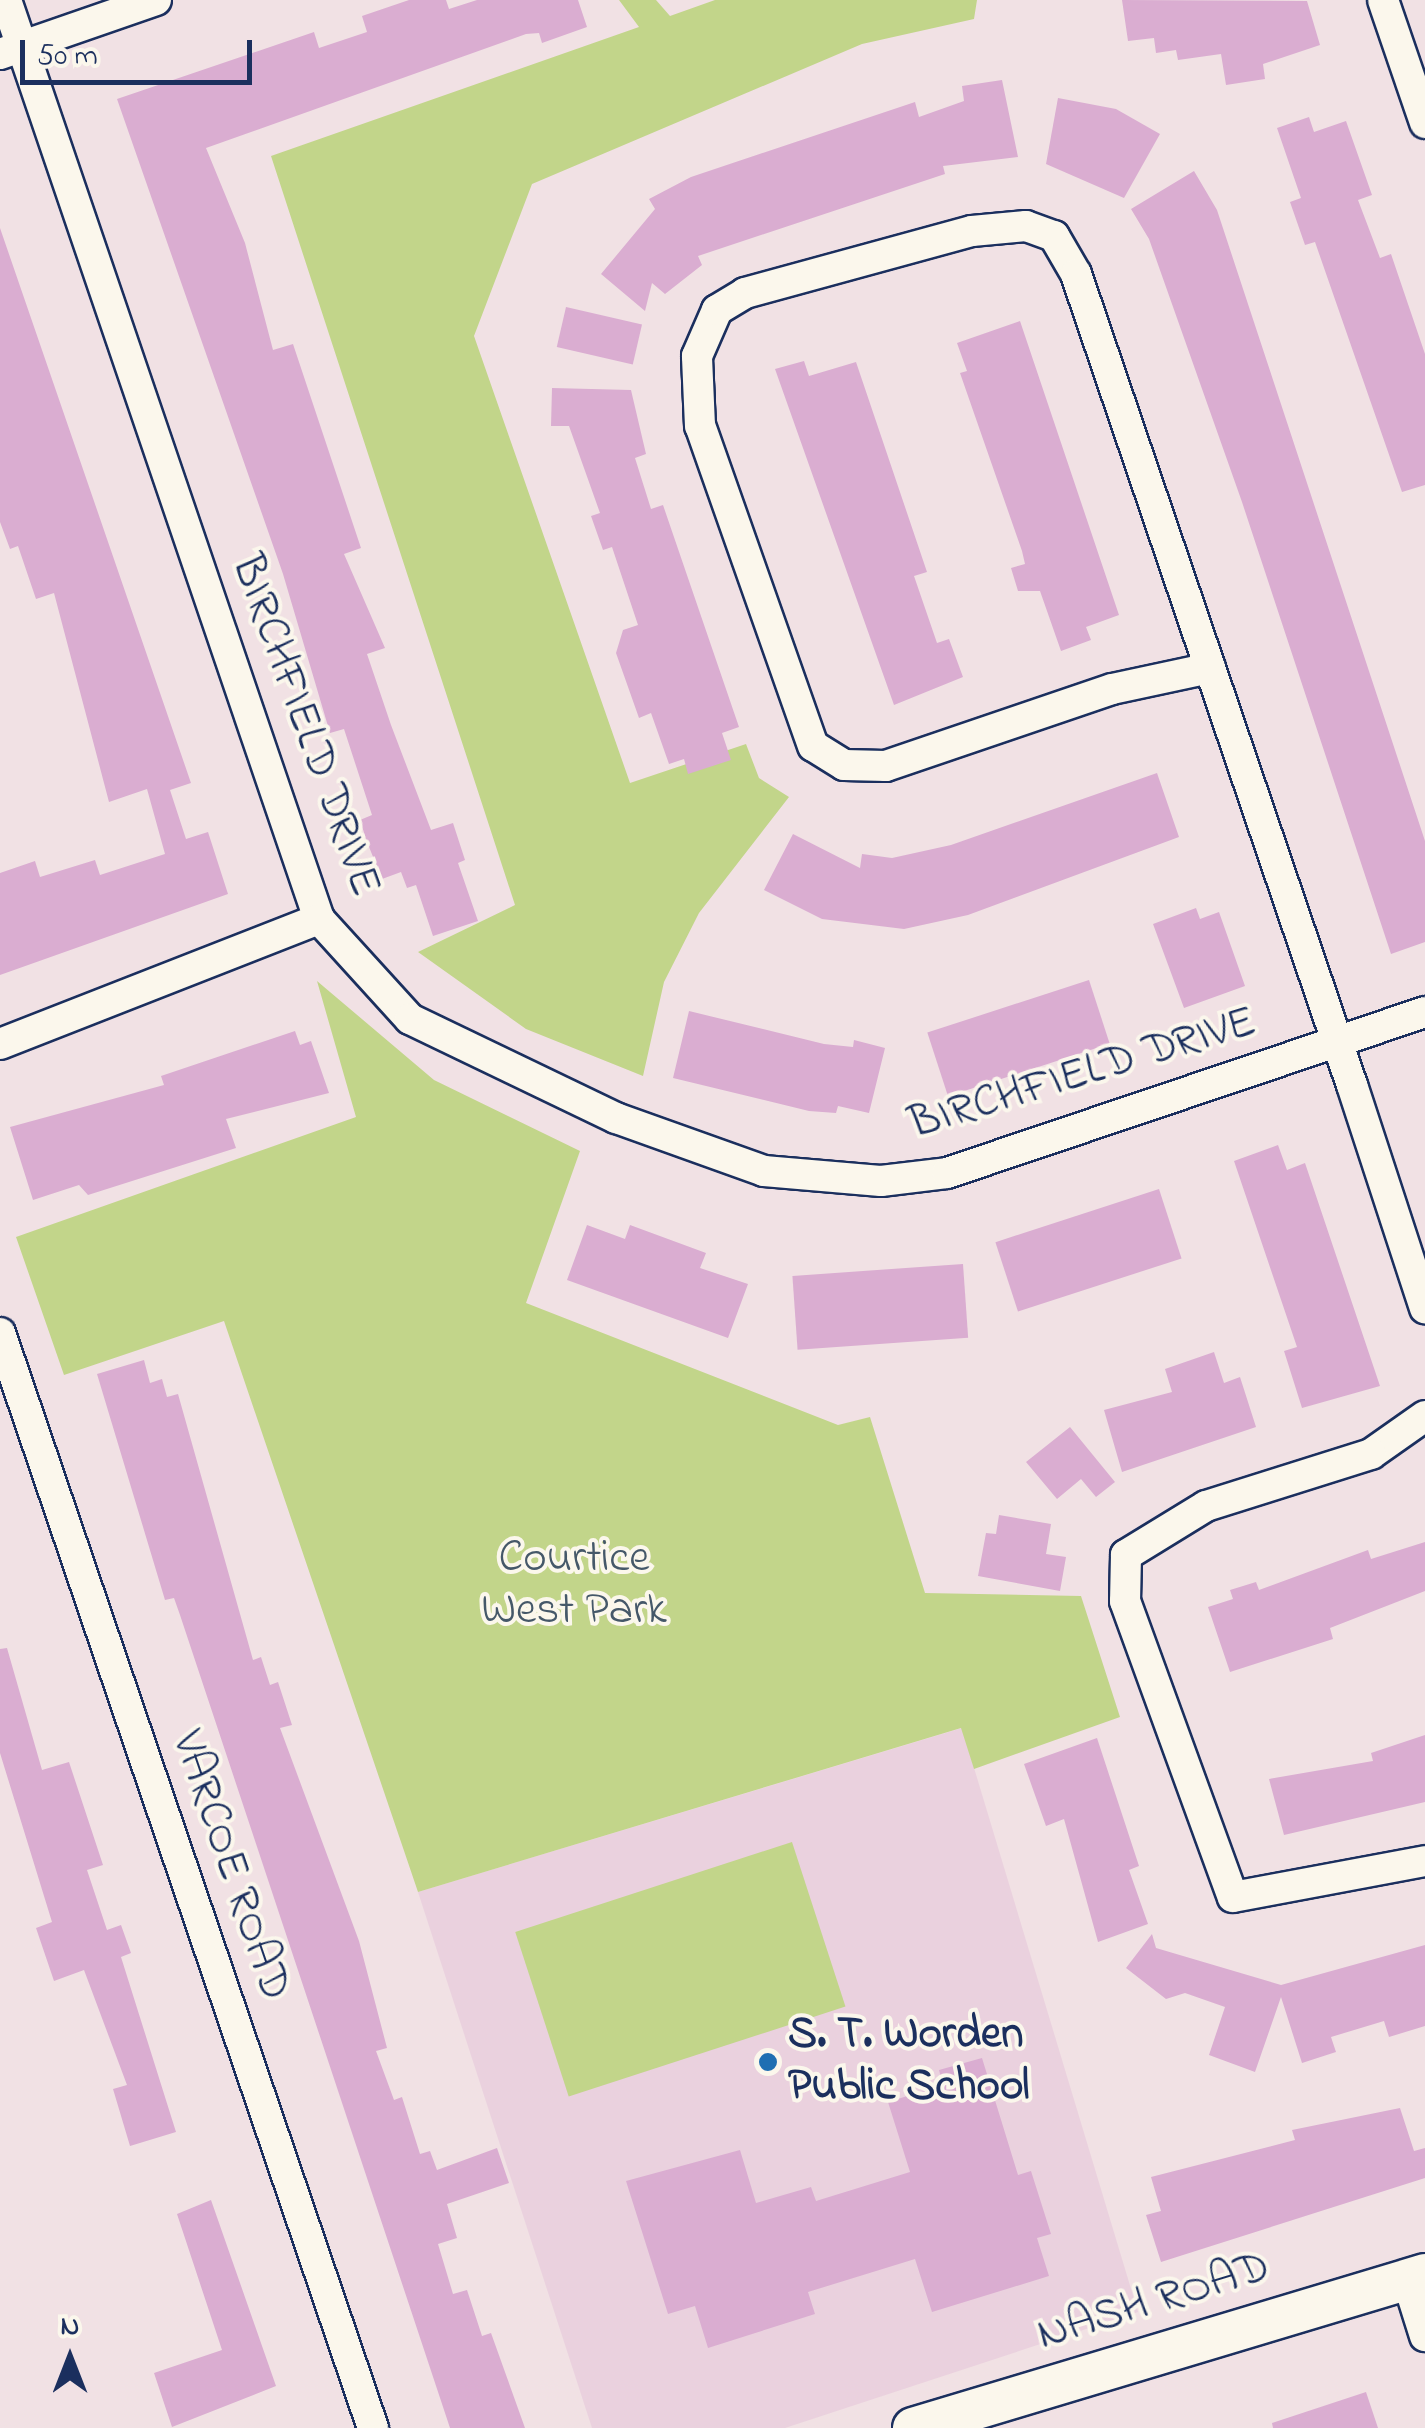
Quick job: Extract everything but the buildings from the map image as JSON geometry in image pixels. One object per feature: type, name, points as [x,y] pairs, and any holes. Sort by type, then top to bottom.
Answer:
[{"type":"street","name":"BIRCHFIELD DRIVE","points":[[6,0],[11,50],[319,919],[410,1019],[616,1118],[764,1170],[881,1182],[947,1173],[1425,1012]]},
{"type":"street","points":[[11,50],[156,0]]},
{"type":"street","points":[[1383,0],[1425,122]]},
{"type":"street","points":[[1210,668],[1112,689],[886,766],[844,765],[812,746],[700,426],[697,356],[717,310],[745,293],[972,232],[1026,226],[1054,236],[1076,274],[1337,1041],[1425,1308]]},
{"type":"street","points":[[0,1044],[319,919]]},
{"type":"street","name":"VARCOE ROAD","points":[[0,1332],[373,2428]]},
{"type":"street","points":[[1425,1416],[1371,1454],[1206,1506],[1126,1554],[1124,1601],[1233,1897],[1425,1861]]},
{"type":"street","points":[[1416,2276],[1425,2336]]},
{"type":"street","name":"NASH ROAD","points":[[913,2428],[1416,2276]]},
{"type":"shaded area","name":"S. T. Worden Public School","points":[[962,1728],[1138,2312],[785,2428],[592,2428],[418,1892]]},
{"type":"green space","points":[[619,0],[656,0],[670,16],[715,0],[977,0],[974,19],[862,44],[532,184],[474,336],[630,783],[746,744],[759,778],[789,797],[699,913],[664,982],[643,1076],[526,1029],[418,952],[515,905],[271,156],[639,27]]},
{"type":"green space","name":"Courtice West Park","points":[[317,981],[434,1080],[580,1151],[526,1303],[838,1425],[870,1417],[925,1593],[1081,1596],[1120,1717],[974,1769],[961,1728],[418,1892],[224,1321],[64,1375],[16,1237],[356,1117]]},
{"type":"green space","points":[[792,1842],[845,2007],[569,2096],[515,1932]]},
{"type":"place","name":"S. T. Worden Public School","points":[[768,2062]]}]
